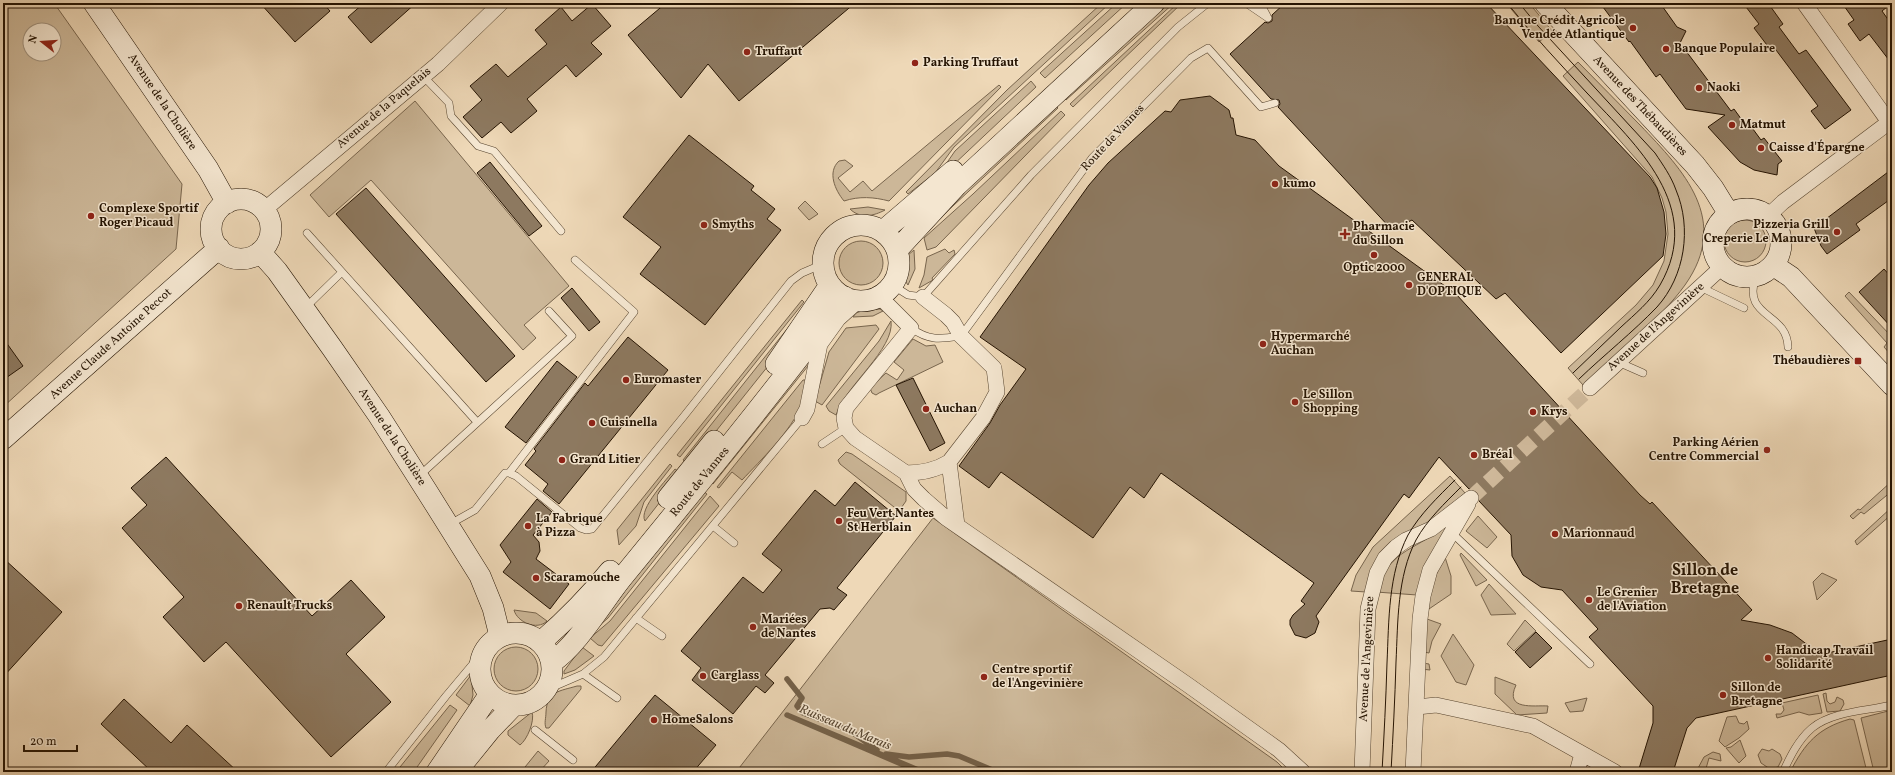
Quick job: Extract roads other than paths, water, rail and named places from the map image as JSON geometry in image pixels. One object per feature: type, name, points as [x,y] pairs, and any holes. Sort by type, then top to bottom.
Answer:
[{"type":"main road","name":"Avenue de la Cholière","points":[[94,3],[200,156],[227,203]]},
{"type":"main road","points":[[883,231],[949,175],[1133,3]]},
{"type":"main road","points":[[897,250],[956,185],[1154,3]]},
{"type":"main road","name":"Avenue des Thébaudières","points":[[1545,3],[1695,165],[1713,188],[1729,214]]},
{"type":"main road","points":[[237,199],[246,199],[254,202],[264,210],[270,220],[271,230],[268,242],[260,252],[252,257],[239,258],[228,255],[219,248],[212,234],[212,223],[217,212],[227,203],[237,199]]},
{"type":"main road","points":[[1764,271],[1780,251],[1780,236],[1773,222],[1768,216],[1752,209],[1740,210],[1729,214],[1716,229],[1712,242],[1715,256],[1722,267],[1737,276],[1745,277],[1764,271],[1780,269],[1791,277],[1892,385]]},
{"type":"main road","points":[[864,225],[883,231],[891,239],[897,250],[898,270],[886,290],[872,299],[844,294],[824,273],[824,254],[828,244],[835,235],[844,229],[864,225]]},
{"type":"main road","name":"Avenue Claude Antoine Peccot","points":[[3,439],[219,248]]},
{"type":"main road","name":"Avenue de la Cholière","points":[[260,252],[277,271],[304,308],[379,416],[480,576],[493,608],[494,642]]},
{"type":"main road","name":"Route de Vannes","points":[[540,642],[560,625],[596,588],[780,359],[844,294]]},
{"type":"main road","name":"Route de Vannes","points":[[552,662],[560,657],[577,637],[609,594],[701,481],[844,294]]},
{"type":"main road","points":[[517,632],[528,634],[540,642],[548,651],[552,662],[552,675],[546,690],[532,702],[514,705],[499,701],[490,694],[483,683],[480,671],[482,658],[494,642],[517,632]]},
{"type":"main road","points":[[437,772],[490,694]]},
{"type":"main road","points":[[456,772],[490,730],[514,705]]},
{"type":"street","name":"Avenue de la Paquelais","points":[[264,210],[423,76],[501,3]]},
{"type":"street","points":[[1768,216],[1783,202],[1891,121],[1804,3]]},
{"type":"street","name":"Avenue de l'Angevinière","points":[[1590,388],[1722,267]]},
{"type":"street","points":[[886,290],[911,328],[846,408],[844,418],[846,428],[855,438],[906,473],[914,488],[946,518],[1188,685],[1279,750],[1303,772]]},
{"type":"street","points":[[802,418],[807,409],[820,344],[838,319],[844,294]]},
{"type":"street","points":[[906,473],[918,473],[941,467],[949,462],[983,418],[997,392],[994,368],[961,336],[950,318],[923,297]]},
{"type":"street","points":[[949,462],[957,525]]},
{"type":"street","name":"Avenue de l'Angevinière","points":[[1362,772],[1368,609],[1377,573],[1385,558],[1396,547],[1406,540],[1431,529],[1471,498],[1430,570],[1423,596],[1420,619],[1413,772]]},
{"type":"street","points":[[1417,707],[1436,705],[1533,726],[1615,772]]},
{"type":"street","points":[[1577,772],[1582,754]]},
{"type":"lane","points":[[886,290],[923,297],[1031,175],[1178,27],[1208,3]]},
{"type":"lane","points":[[1246,3],[1268,18],[1260,3]]},
{"type":"lane","name":"Route de Vannes","points":[[961,336],[1092,158],[1191,58],[1208,48],[1261,107],[1275,103]]},
{"type":"lane","points":[[423,76],[449,103],[451,116],[478,146],[494,151],[561,231]]},
{"type":"lane","points":[[307,233],[477,422]]},
{"type":"lane","points":[[510,473],[634,312],[575,260]]},
{"type":"lane","points":[[448,524],[475,510],[505,473],[510,473],[516,476],[580,528],[586,530],[592,529],[684,416],[790,281],[802,273],[823,264]]},
{"type":"lane","points":[[1764,271],[1752,293],[1755,303],[1783,328],[1788,338],[1788,347]]},
{"type":"lane","points":[[304,308],[342,272]]},
{"type":"lane","points":[[1700,287],[1744,308]]},
{"type":"lane","points":[[418,476],[572,336],[549,311]]},
{"type":"lane","points":[[911,328],[921,336],[937,339],[961,336]]},
{"type":"lane","points":[[1618,362],[1643,373]]},
{"type":"lane","points":[[546,690],[583,674],[604,657],[802,418]]},
{"type":"lane","points":[[822,444],[846,428]]},
{"type":"lane","points":[[713,526],[734,543]]},
{"type":"lane","points":[[1452,533],[1590,664]]},
{"type":"lane","points":[[636,618],[662,636]]},
{"type":"lane","points":[[386,772],[446,696],[494,642]]},
{"type":"lane","points":[[583,674],[617,698]]},
{"type":"lane","points":[[1783,772],[1795,748],[1812,728],[1824,721],[1839,716],[1892,705]]},
{"type":"lane","points":[[535,730],[573,760]]},
{"type":"waterway","name":"Ruisseau du Marais","points":[[787,679],[802,698],[797,706],[803,713],[849,730],[877,750]]},
{"type":"waterway","name":"Ruisseau du Marais","points":[[920,772],[787,715],[923,772]]},
{"type":"waterway","name":"Ruisseau du Marais","points":[[886,754],[909,757],[947,754],[959,756],[997,772]]},
{"type":"tunnel","points":[[1471,498],[1590,388]]},
{"type":"tram line","points":[[1507,3],[1546,49],[1626,134],[1644,156],[1659,180],[1670,204],[1675,230],[1672,257],[1660,285],[1652,297],[1573,373]]},
{"type":"tram line","points":[[1519,3],[1538,26],[1655,153],[1674,185],[1681,205],[1684,220],[1683,251],[1680,266],[1667,295],[1648,316],[1579,379]]},
{"type":"tram line","points":[[1382,772],[1389,614],[1393,581],[1401,550],[1408,535],[1418,520],[1455,480]]},
{"type":"tram line","points":[[1391,772],[1398,615],[1405,569],[1420,533],[1437,512],[1461,487]]},
{"type":"place","name":"Banque Crédit Agricole Vendée Atlantique","points":[[1633,28]]},
{"type":"place","name":"Banque Populaire","points":[[1666,49]]},
{"type":"place","name":"Truffaut","points":[[747,52]]},
{"type":"place","name":"Parking Truffaut","points":[[915,63]]},
{"type":"place","name":"Naoki","points":[[1699,88]]},
{"type":"place","name":"Matmut","points":[[1732,125]]},
{"type":"place","name":"Caisse d'Épargne","points":[[1761,148]]},
{"type":"place","name":"kumo","points":[[1275,184]]},
{"type":"place","name":"Complexe Sportif Roger Picaud","points":[[91,216]]},
{"type":"place","name":"Smyths","points":[[704,225]]},
{"type":"place","name":"Pizzeria Grill Creperie Le Manureva","points":[[1837,232]]},
{"type":"place","name":"Pharmacie du Sillon","points":[[1345,234]]},
{"type":"place","name":"Optic 2000","points":[[1374,255]]},
{"type":"place","name":"GENERAL D'OPTIQUE","points":[[1409,285]]},
{"type":"place","name":"Hypermarché Auchan","points":[[1263,344]]},
{"type":"place","name":"Thébaudières","points":[[1858,361]]},
{"type":"place","name":"Euromaster","points":[[626,380]]},
{"type":"place","name":"Le Sillon Shopping","points":[[1295,402]]},
{"type":"place","name":"Auchan","points":[[926,409]]},
{"type":"place","name":"Krys","points":[[1533,412]]},
{"type":"place","name":"Cuisinella","points":[[592,423]]},
{"type":"place","name":"Parking Aérien Centre Commercial","points":[[1767,450]]},
{"type":"place","name":"Bréal","points":[[1474,455]]},
{"type":"place","name":"Grand Litier","points":[[562,460]]},
{"type":"place","name":"Feu Vert Nantes St Herblain","points":[[839,521]]},
{"type":"place","name":"La Fabrique à Pizza","points":[[528,526]]},
{"type":"place","name":"Marionnaud","points":[[1555,534]]},
{"type":"place","name":"Scaramouche","points":[[536,578]]},
{"type":"place","name":"Le Grenier de l'Aviation","points":[[1589,600]]},
{"type":"place","name":"Renault Trucks","points":[[239,606]]},
{"type":"place","name":"Mariées de Nantes","points":[[753,627]]},
{"type":"place","name":"Handicap Travail Solidarité","points":[[1768,658]]},
{"type":"place","name":"Carglass","points":[[703,676]]},
{"type":"place","name":"Centre sportif de l'Angevinière","points":[[984,677]]},
{"type":"place","name":"Sillon de Bretagne","points":[[1723,695]]},
{"type":"place","name":"HomeSalons","points":[[654,720]]},
{"type":"district","name":"Sillon de Bretagne","points":[[1705,580]]}]
